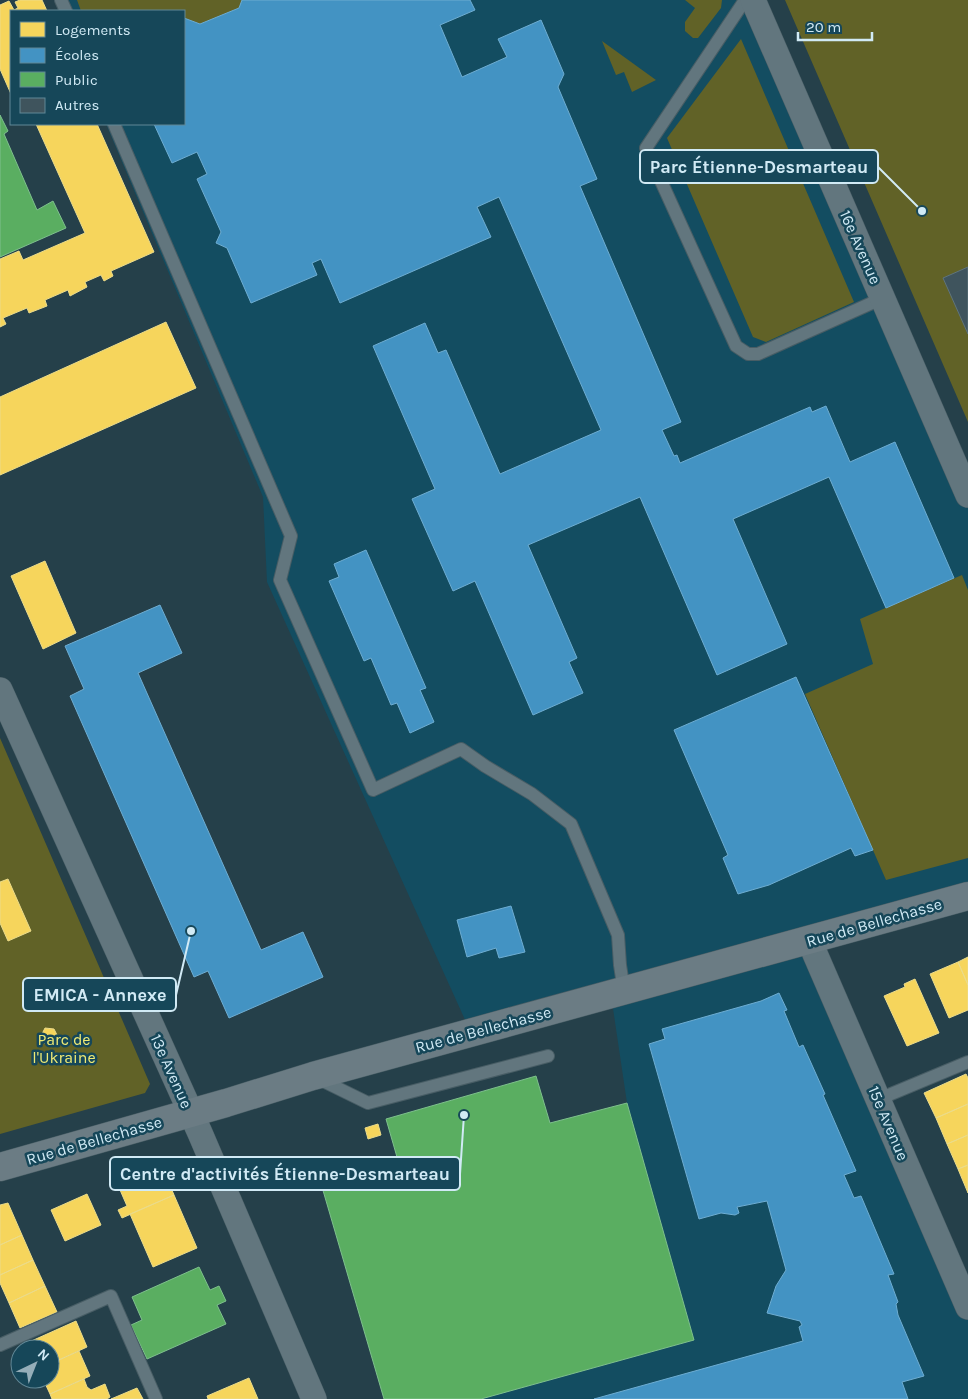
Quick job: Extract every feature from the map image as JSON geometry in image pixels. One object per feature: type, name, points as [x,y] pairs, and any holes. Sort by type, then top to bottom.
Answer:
[{"type":"street","name":"16e Avenue","points":[[753,0],[968,495]]},
{"type":"street","name":"13e Avenue","points":[[0,690],[191,1113],[314,1399]]},
{"type":"street","name":"Rue de Bellechasse","points":[[0,1167],[313,1076],[968,896]]},
{"type":"street","name":"15e Avenue","points":[[808,940],[968,1306]]},
{"type":"lane","points":[[745,0],[646,148],[736,346],[748,354],[758,354],[883,298]]},
{"type":"lane","points":[[114,125],[291,536],[280,580],[373,790],[461,749],[485,766],[532,794],[571,824],[618,935],[624,991]]},
{"type":"lane","points":[[313,1076],[368,1103],[548,1056]]},
{"type":"lane","points":[[879,1099],[968,1062]]},
{"type":"lane","points":[[0,1345],[111,1296],[156,1399]]},
{"type":"shaded area","points":[[54,0],[753,0],[968,495],[968,896],[809,940],[968,1308],[968,1399],[481,1399],[694,1340],[627,1103],[611,995],[471,1033],[267,582],[263,497],[106,125],[185,125],[185,10],[59,10]]},
{"type":"green space","points":[[77,0],[242,0],[239,8],[200,24],[185,18],[185,10],[81,10]]},
{"type":"green space","points":[[685,0],[722,0],[721,8],[698,38],[693,38],[685,31],[685,22],[695,8]]},
{"type":"green space","points":[[785,0],[968,0],[968,422]]},
{"type":"green space","points":[[741,39],[854,302],[766,342],[753,337],[667,138]]},
{"type":"green space","points":[[602,41],[656,80],[632,92],[624,72],[616,75]]},
{"type":"green space","points":[[962,575],[968,590],[968,858],[886,880],[805,694],[873,664],[860,619]]},
{"type":"green space","name":"Parc de l'Ukraine","points":[[0,738],[150,1084],[145,1093],[0,1134]]},
{"type":"building: Logements","points":[[20,0],[42,0],[47,10],[14,10],[18,8],[15,2]]},
{"type":"building: Logements","points":[[9,1],[14,10],[10,10],[10,92],[0,69],[0,5]]},
{"type":"building: Logements","points":[[36,125],[97,125],[154,252],[111,271],[113,276],[104,281],[101,275],[85,282],[87,287],[70,296],[68,290],[45,300],[47,306],[29,313],[27,308],[3,318],[6,324],[0,327],[0,259],[19,251],[23,260],[85,233]]},
{"type":"building: Logements","points":[[166,322],[196,388],[0,475],[0,397]]},
{"type":"building: Logements","points":[[45,561],[76,633],[43,649],[11,576]]},
{"type":"building: Logements","points":[[8,879],[31,931],[8,941],[0,923],[0,882]]},
{"type":"building: Logements","points":[[968,957],[968,985],[958,962]]},
{"type":"building: Logements","points":[[958,962],[968,985],[968,1010],[949,1018],[930,974]]},
{"type":"building: Logements","points":[[915,979],[939,1033],[907,1046],[884,996],[905,987],[904,984]]},
{"type":"building: Logements","points":[[45,1028],[54,1029],[58,1037],[53,1044],[44,1043],[41,1036]]},
{"type":"building: Logements","points":[[966,1074],[968,1078],[968,1104],[936,1118],[924,1093]]},
{"type":"building: Logements","points":[[968,1104],[968,1135],[947,1144],[936,1118]]},
{"type":"building: Logements","points":[[378,1124],[381,1135],[368,1139],[365,1128]]},
{"type":"building: Logements","points":[[968,1135],[968,1165],[958,1169],[947,1144]]},
{"type":"building: Logements","points":[[160,1164],[171,1182],[169,1183],[174,1195],[122,1218],[118,1210],[127,1206],[117,1183]]},
{"type":"building: Logements","points":[[968,1165],[968,1193],[958,1169]]},
{"type":"building: Logements","points":[[87,1194],[101,1225],[65,1241],[51,1210]]},
{"type":"building: Logements","points":[[174,1195],[197,1248],[153,1267],[130,1214]]},
{"type":"building: Logements","points":[[8,1203],[22,1235],[0,1245],[0,1205]]},
{"type":"building: Logements","points":[[22,1235],[33,1260],[0,1275],[0,1245]]},
{"type":"building: Logements","points":[[33,1260],[45,1286],[9,1303],[0,1283],[0,1275]]},
{"type":"building: Logements","points":[[45,1286],[57,1312],[20,1328],[9,1303]]},
{"type":"building: Logements","points":[[76,1321],[87,1347],[60,1359],[60,1339],[36,1339]]},
{"type":"building: Logements","points":[[79,1351],[90,1376],[50,1394],[48,1389],[60,1389],[60,1360]]},
{"type":"building: Logements","points":[[249,1378],[258,1399],[208,1399],[207,1396]]},
{"type":"building: Logements","points":[[84,1379],[87,1387],[91,1390],[105,1384],[110,1397],[107,1399],[52,1399],[50,1394]]},
{"type":"building: Logements","points":[[137,1388],[143,1399],[111,1399]]},
{"type":"building: Écoles","points":[[242,0],[470,0],[475,10],[440,25],[462,77],[507,57],[498,39],[541,20],[564,74],[558,87],[597,179],[580,186],[681,422],[662,430],[674,456],[677,455],[680,463],[810,407],[812,412],[826,406],[850,462],[895,442],[954,578],[886,608],[829,477],[733,519],[787,644],[717,675],[640,497],[528,545],[577,658],[569,662],[583,693],[533,715],[475,581],[453,591],[412,499],[435,489],[373,346],[425,323],[438,353],[446,350],[500,474],[601,430],[499,197],[477,207],[491,237],[340,303],[321,259],[312,263],[317,275],[251,303],[227,248],[216,243],[221,232],[197,179],[207,174],[197,152],[172,163],[154,125],[185,125],[185,18],[200,24],[239,8]]},
{"type":"building: Écoles","points":[[366,550],[426,688],[420,690],[434,722],[410,733],[397,703],[391,705],[371,658],[364,661],[329,581],[339,577],[334,564]]},
{"type":"building: Écoles","points":[[160,605],[182,653],[138,673],[261,950],[303,932],[323,977],[229,1018],[208,971],[194,977],[70,696],[84,689],[65,646]]},
{"type":"building: Écoles","points":[[796,677],[873,850],[855,856],[851,848],[769,885],[738,894],[723,858],[728,855],[674,730]]},
{"type":"building: Écoles","points":[[511,906],[525,952],[499,958],[496,948],[467,957],[457,920]]},
{"type":"building: Écoles","points":[[779,993],[787,1010],[784,1011],[799,1047],[803,1045],[856,1171],[844,1175],[854,1198],[861,1196],[894,1274],[888,1275],[898,1302],[896,1304],[898,1315],[924,1376],[902,1382],[908,1399],[594,1399],[803,1341],[799,1327],[802,1325],[800,1321],[767,1313],[776,1286],[786,1270],[767,1201],[737,1207],[739,1213],[735,1215],[721,1213],[699,1219],[649,1044],[665,1039],[662,1029],[761,1001]]},
{"type":"building: Public","points":[[0,115],[8,131],[4,134],[37,210],[53,201],[66,228],[0,257]]},
{"type":"building: Public","points":[[536,1076],[550,1123],[627,1103],[694,1340],[481,1399],[384,1399],[322,1187],[399,1164],[386,1119]]},
{"type":"building: Public","points":[[199,1267],[210,1290],[219,1286],[226,1301],[217,1305],[226,1324],[147,1359],[131,1325],[142,1320],[132,1297]]},
{"type":"building: Autres","points":[[968,267],[968,334],[943,278]]},
{"type":"place","name":"Parc Étienne-Desmarteau","points":[[922,211]]},
{"type":"place","name":"EMICA - Annexe","points":[[191,931]]},
{"type":"place","name":"Centre d'activités Étienne-Desmarteau","points":[[464,1115]]}]
